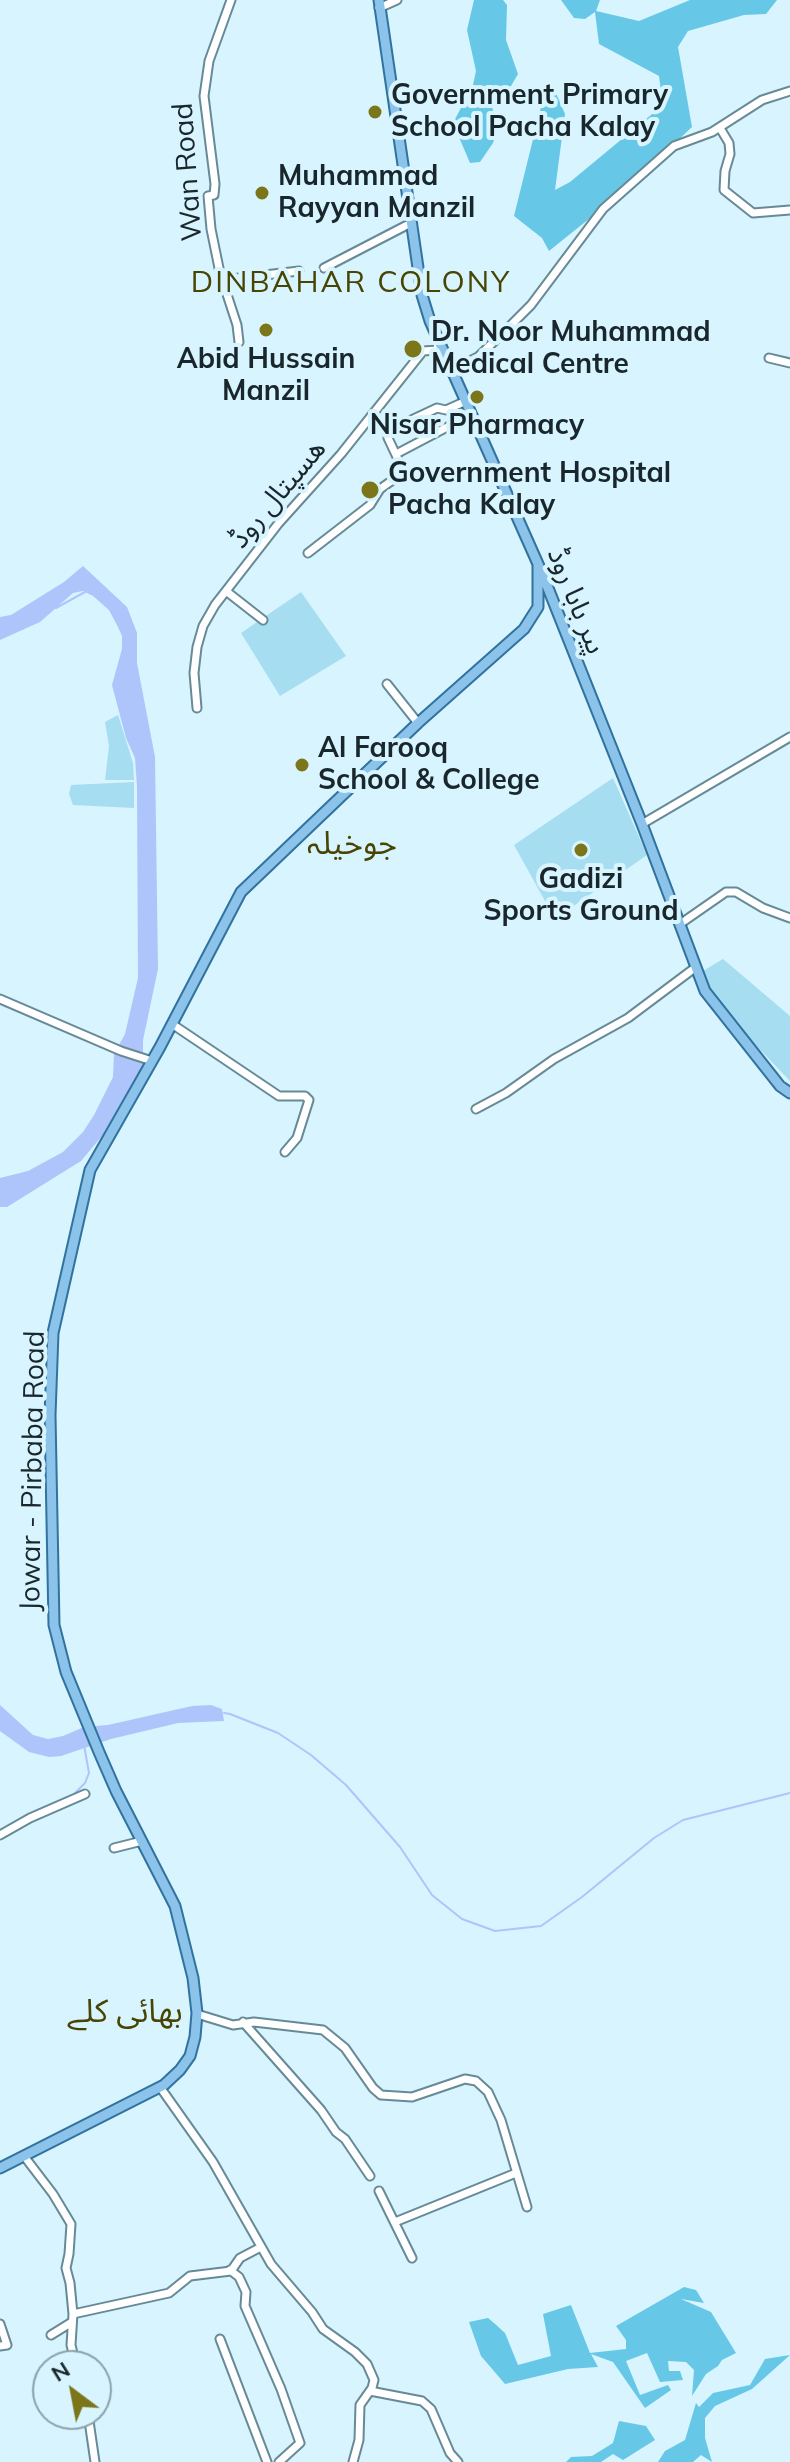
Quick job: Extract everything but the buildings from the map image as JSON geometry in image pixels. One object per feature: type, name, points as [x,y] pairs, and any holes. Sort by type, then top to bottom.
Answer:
[{"type":"main road","name":"پیر بابا روڈ","points":[[379,4],[422,295],[436,335],[538,565],[705,991],[780,1086],[790,1093]]},
{"type":"main road","points":[[533,617],[538,607],[538,565]]},
{"type":"main road","points":[[533,617],[547,612],[558,615]]},
{"type":"main road","name":"Jowar - Pirbaba Road","points":[[0,2168],[160,2087],[180,2070],[190,2056],[195,2037],[197,2014],[175,1906],[116,1791],[66,1672],[54,1625],[50,1415],[53,1333],[90,1170],[152,1061],[241,892],[418,723],[524,629],[533,617]]},
{"type":"street","name":"Wan Road","points":[[231,0],[209,61],[204,95],[215,184],[214,195],[208,196],[211,229],[239,342]]},
{"type":"street","points":[[379,4],[397,0]]},
{"type":"street","points":[[452,370],[483,353],[531,305],[603,209],[674,146],[720,128],[762,100],[790,91]]},
{"type":"street","points":[[720,128],[729,143],[730,154],[724,190],[753,213],[790,210]]},
{"type":"street","points":[[324,268],[411,223]]},
{"type":"street","points":[[222,280],[299,271]]},
{"type":"street","name":"ھسپتال روڈ","points":[[197,708],[194,673],[203,626],[278,524],[341,454],[423,351],[438,350],[436,335]]},
{"type":"street","points":[[769,358],[790,363]]},
{"type":"street","points":[[308,553],[370,505],[380,489],[403,475],[388,431],[437,408],[446,410],[466,401]]},
{"type":"street","points":[[446,410],[446,428]]},
{"type":"street","points":[[396,454],[472,414]]},
{"type":"street","points":[[226,591],[263,620]]},
{"type":"street","points":[[387,684],[418,723]]},
{"type":"street","points":[[642,824],[790,737]]},
{"type":"street","points":[[680,924],[726,892],[736,892],[763,908],[790,918]]},
{"type":"street","points":[[476,1109],[506,1093],[554,1059],[628,1018],[696,967]]},
{"type":"street","points":[[0,999],[121,1051],[152,1061]]},
{"type":"street","points":[[172,1024],[279,1096],[305,1096],[309,1100],[297,1138],[285,1152]]},
{"type":"street","points":[[0,1835],[85,1794]]},
{"type":"street","points":[[114,1848],[142,1841]]},
{"type":"street","points":[[197,2014],[233,2025],[243,2022],[281,2023],[323,2030],[345,2048],[381,2095],[412,2097],[465,2079],[476,2081],[488,2092],[501,2120],[527,2207]]},
{"type":"street","points":[[243,2022],[345,2139],[370,2176]]},
{"type":"street","points":[[160,2087],[213,2162],[271,2264],[323,2329],[367,2364],[374,2380],[360,2405],[359,2440],[353,2462]]},
{"type":"street","points":[[24,2156],[71,2224],[66,2268],[70,2283],[72,2350]]},
{"type":"street","points":[[395,2222],[516,2173]]},
{"type":"street","points":[[379,2191],[412,2258]]},
{"type":"street","points":[[230,2271],[240,2258],[261,2247]]},
{"type":"street","points":[[51,2335],[72,2318],[169,2293],[190,2276],[230,2271],[239,2277],[246,2292],[245,2306],[281,2389],[300,2443],[279,2462]]},
{"type":"street","points":[[0,2324],[7,2345],[0,2346]]},
{"type":"street","points":[[220,2339],[267,2462]]},
{"type":"street","points":[[370,2391],[422,2401],[431,2409],[450,2453],[458,2462]]},
{"type":"street","points":[[90,2430],[95,2462]]},
{"type":"shaded area","points":[[474,0],[503,0],[507,5],[506,40],[518,74],[511,86],[503,91],[494,90],[490,96],[497,131],[480,162],[470,163],[453,123],[473,85],[476,71],[467,30]]},
{"type":"shaded area","points":[[561,0],[600,0],[596,11],[639,21],[690,0],[777,0],[766,14],[744,15],[688,31],[678,47],[692,127],[625,190],[549,251],[542,238],[514,216],[541,107],[552,84],[565,114],[555,190],[570,182],[663,105],[659,76],[599,44],[595,12],[585,19],[574,18]]},
{"type":"shaded area","points":[[83,566],[127,607],[137,633],[137,663],[155,757],[158,969],[143,1040],[143,1065],[102,1136],[81,1161],[7,1207],[0,1207],[0,1178],[28,1171],[63,1152],[83,1132],[94,1115],[113,1077],[114,1054],[125,1034],[138,978],[135,758],[126,738],[112,685],[122,649],[122,636],[109,610],[83,591],[73,593],[40,622],[0,640],[0,617],[11,615],[64,582]]},
{"type":"shaded area","points":[[301,592],[346,656],[280,696],[241,633]]},
{"type":"shaded area","points":[[118,715],[133,763],[134,780],[105,780],[109,746],[105,722]]},
{"type":"shaded area","name":"Gadizi Sports Ground","points":[[613,778],[647,855],[555,919],[514,845]]},
{"type":"shaded area","points":[[134,782],[134,808],[73,805],[69,794],[71,785]]},
{"type":"shaded area","points":[[723,959],[790,1016],[790,1081],[746,1035],[709,987],[703,971]]},
{"type":"shaded area","points":[[0,1705],[33,1735],[48,1739],[84,1727],[108,1725],[192,1706],[211,1705],[222,1709],[224,1721],[178,1723],[49,1757],[29,1752],[0,1731]]},
{"type":"shaded area","points":[[684,2287],[696,2290],[704,2303],[681,2299],[711,2312],[736,2353],[706,2374],[692,2396],[694,2370],[686,2362],[668,2361],[669,2371],[680,2371],[683,2380],[660,2382],[647,2353],[626,2361],[640,2395],[668,2385],[671,2390],[645,2408],[613,2362],[591,2354],[598,2367],[568,2369],[505,2384],[481,2356],[469,2322],[488,2318],[494,2323],[505,2333],[518,2365],[551,2356],[543,2314],[571,2305],[590,2353],[626,2349],[626,2340],[616,2326]]},
{"type":"shaded area","points":[[790,2355],[752,2389],[715,2406],[705,2418],[705,2438],[712,2462],[701,2455],[693,2462],[658,2462],[665,2451],[685,2440],[696,2403],[699,2407],[713,2393],[750,2385],[765,2359]]},
{"type":"shaded area","points":[[619,2421],[646,2426],[655,2440],[623,2460],[613,2454],[601,2462],[566,2462],[571,2457],[592,2456],[613,2443]]},
{"type":"waterway","points":[[56,608],[85,592]]},
{"type":"waterway","points":[[224,1713],[278,1733],[311,1755],[346,1785],[400,1847],[432,1895],[462,1919],[495,1931],[541,1926],[654,1838],[683,1820],[790,1793]]},
{"type":"waterway","points":[[72,1796],[85,1783],[89,1773],[84,1745]]},
{"type":"place","name":"Government Primary School Pacha Kalay","points":[[375,112]]},
{"type":"place","name":"Muhammad Rayyan Manzil","points":[[262,193]]},
{"type":"place","name":"Abid Hussain Manzil","points":[[266,330]]},
{"type":"place","name":"Dr. Noor Muhammad Medical Centre","points":[[413,349]]},
{"type":"place","name":"Nisar Pharmacy","points":[[477,397]]},
{"type":"place","name":"Government Hospital Pacha Kalay","points":[[370,490]]},
{"type":"place","name":"Al Farooq School & College","points":[[302,765]]},
{"type":"place","name":"Gadizi Sports Ground","points":[[581,850]]},
{"type":"district","name":"DINBAHAR COLONY","points":[[351,283]]},
{"type":"district","name":"جوخیلہ","points":[[352,844]]},
{"type":"district","name":"بھائی كلے","points":[[125,2012]]}]
